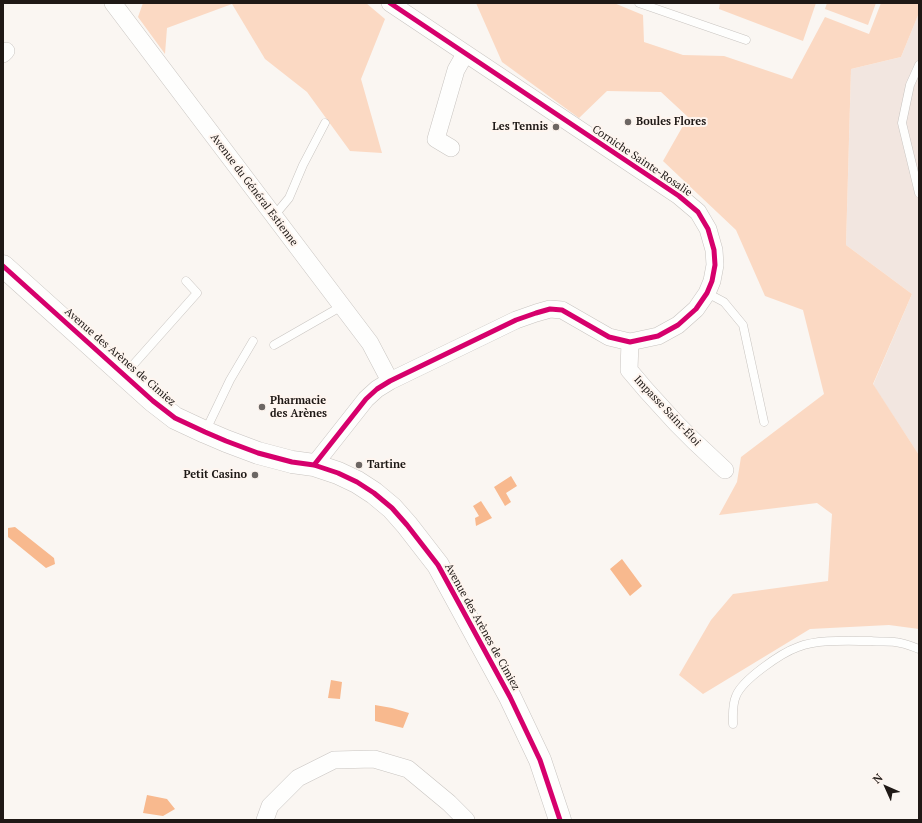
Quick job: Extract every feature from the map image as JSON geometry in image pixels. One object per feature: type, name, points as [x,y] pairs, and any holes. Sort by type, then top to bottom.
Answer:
[{"type":"street","name":"Avenue du Général Estienne","points":[[113,3],[370,343],[390,381]]},
{"type":"street","name":"Corniche Sainte-Rosalie","points":[[314,465],[366,399],[377,389],[390,381],[516,320],[536,312],[550,309],[562,310],[609,337],[630,342],[658,336],[678,325],[696,309],[707,293],[712,281],[715,265],[714,250],[708,229],[698,212],[679,196],[390,3]]},
{"type":"street","points":[[451,148],[436,139],[456,70],[465,54]]},
{"type":"street","name":"Avenue des Arènes de Cimiez","points":[[3,266],[153,401],[175,418],[205,432],[258,453],[292,462],[314,465],[338,473],[357,482],[374,493],[392,508],[438,565],[510,697],[540,760],[560,820]]},
{"type":"street","name":"Impasse Saint-Éloi","points":[[630,342],[630,370],[677,424],[725,470]]},
{"type":"street","points":[[265,820],[270,806],[298,778],[334,760],[374,759],[408,769],[449,803],[466,820]]},
{"type":"lane","points":[[639,3],[746,40]]},
{"type":"lane","points":[[919,65],[910,85],[902,123],[919,193]]},
{"type":"lane","points":[[274,216],[289,198],[303,166],[326,123]]},
{"type":"lane","points":[[124,375],[197,293],[186,281]]},
{"type":"lane","points":[[707,293],[724,302],[743,325],[764,422]]},
{"type":"lane","points":[[274,345],[342,306]]},
{"type":"lane","points":[[205,432],[230,380],[253,340]]},
{"type":"lane","points":[[733,724],[733,709],[736,696],[744,684],[775,660],[797,647],[810,644],[834,642],[895,642],[919,649]]},
{"type":"shaded area","points":[[143,3],[366,3],[385,19],[361,79],[382,153],[350,151],[307,92],[265,59],[232,4],[167,28],[165,54],[138,17]]},
{"type":"shaded area","points":[[476,3],[614,3],[643,15],[644,42],[683,55],[724,56],[792,79],[825,17],[869,34],[881,3],[919,3],[919,13],[901,57],[851,69],[846,245],[912,294],[873,384],[919,455],[919,629],[889,625],[810,629],[703,694],[679,675],[711,620],[733,594],[828,581],[832,514],[817,503],[719,515],[737,482],[741,457],[824,394],[803,310],[765,296],[736,230],[663,161],[688,117],[661,92],[607,91],[579,118],[502,62]]},
{"type":"shaded area","points":[[720,3],[816,3],[803,41],[719,9]]},
{"type":"shaded area","points":[[827,3],[876,3],[868,25],[825,9]]},
{"type":"shaded area","points":[[919,13],[919,455],[873,385],[912,294],[846,245],[851,69],[901,57]]},
{"type":"shaded area","points":[[511,476],[517,486],[506,493],[511,502],[505,506],[494,487]]},
{"type":"shaded area","points":[[481,501],[492,518],[476,526],[475,518],[479,516],[473,506]]},
{"type":"shaded area","points":[[15,527],[54,558],[55,564],[46,568],[8,537],[8,528]]},
{"type":"shaded area","points":[[622,559],[642,586],[630,596],[610,569]]},
{"type":"shaded area","points":[[331,680],[342,682],[340,699],[328,698]]},
{"type":"shaded area","points":[[375,705],[409,713],[403,728],[375,721]]},
{"type":"shaded area","points":[[147,795],[167,799],[175,809],[163,816],[143,813]]},
{"type":"cycle path","points":[[314,465],[366,399],[377,389],[390,381],[516,320],[550,309],[562,310],[609,337],[630,342],[658,336],[678,325],[696,309],[707,293],[712,281],[715,265],[714,250],[708,229],[698,212],[679,196],[390,3]]},
{"type":"cycle path","points":[[3,266],[153,401],[175,418],[226,441],[258,453],[292,462],[314,465],[338,473],[357,482],[374,493],[392,508],[438,565],[510,697],[540,760],[560,820]]},
{"type":"place","name":"Boules Flores","points":[[628,122]]},
{"type":"place","name":"Les Tennis","points":[[556,127]]},
{"type":"place","name":"Pharmacie des Arènes","points":[[262,407]]},
{"type":"place","name":"Tartine","points":[[359,465]]},
{"type":"place","name":"Petit Casino","points":[[255,475]]}]
